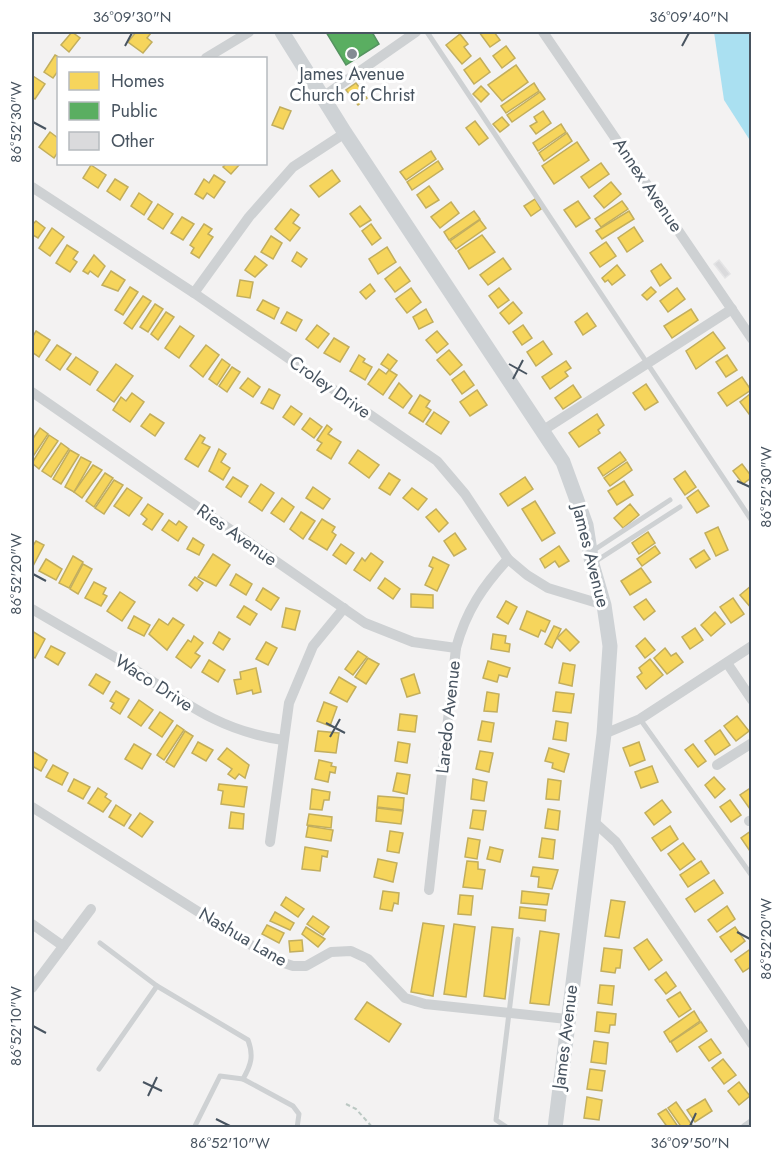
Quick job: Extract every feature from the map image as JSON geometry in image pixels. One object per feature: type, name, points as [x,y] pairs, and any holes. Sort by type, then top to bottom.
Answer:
[{"type":"street","points":[[208,57],[249,32]]},
{"type":"street","name":"James Avenue","points":[[282,32],[345,133],[563,462],[586,525],[610,646],[604,734],[555,1128]]},
{"type":"street","points":[[324,96],[416,32]]},
{"type":"street","name":"Annex Avenue","points":[[543,32],[752,339]]},
{"type":"street","points":[[194,293],[249,218],[293,167],[345,133]]},
{"type":"street","name":"Croley Drive","points":[[32,187],[194,293],[437,461],[465,494],[508,559],[526,575],[548,588],[603,605]]},
{"type":"street","points":[[542,431],[732,309]]},
{"type":"street","name":"Ries Avenue","points":[[32,392],[344,608],[385,633],[413,642],[456,648]]},
{"type":"street","name":"Laredo Avenue","points":[[429,890],[456,648],[462,624],[483,586],[508,559]]},
{"type":"street","points":[[270,842],[289,704],[313,646],[344,608]]},
{"type":"street","name":"Waco Drive","points":[[32,609],[123,662],[214,721],[252,736],[283,740]]},
{"type":"street","points":[[604,734],[640,719],[752,646]]},
{"type":"street","points":[[727,663],[752,700]]},
{"type":"street","points":[[717,765],[752,743]]},
{"type":"street","name":"Nashua Lane","points":[[32,807],[275,960],[293,966],[306,966],[331,952],[351,951],[368,959],[405,998],[425,1004],[567,1019]]},
{"type":"street","points":[[593,821],[616,842],[752,1044]]},
{"type":"street","points":[[32,988],[91,909]]},
{"type":"street","points":[[32,924],[63,946]]},
{"type":"street","points":[[745,1128],[752,1123]]},
{"type":"lane","points":[[427,32],[649,362],[752,521]]},
{"type":"lane","points":[[591,558],[670,500]]},
{"type":"lane","points":[[591,558],[680,507]]},
{"type":"lane","points":[[640,719],[752,876]]},
{"type":"lane","points":[[508,1128],[496,1120],[518,939]]},
{"type":"lane","points":[[100,943],[157,986],[248,1040],[252,1051],[251,1064],[243,1079]]},
{"type":"lane","points":[[99,1069],[157,986]]},
{"type":"lane","points":[[195,1126],[220,1076],[243,1079],[293,1106],[299,1114],[297,1128]]},
{"type":"path","points":[[346,1104],[356,1109],[373,1128]]},
{"type":"water","points":[[714,32],[751,32],[751,142],[724,100]]},
{"type":"building: Homes","points":[[72,32],[80,38],[69,52],[61,45]]},
{"type":"building: Homes","points":[[136,32],[151,33],[147,38],[152,42],[143,53],[128,42]]},
{"type":"building: Homes","points":[[479,32],[494,32],[500,40],[490,47]]},
{"type":"building: Homes","points":[[460,34],[468,44],[464,47],[471,56],[462,64],[446,45]]},
{"type":"building: Homes","points":[[506,46],[515,58],[502,68],[493,56]]},
{"type":"building: Homes","points":[[55,55],[58,57],[57,72],[53,78],[44,72]]},
{"type":"building: Homes","points":[[480,58],[490,72],[474,84],[464,70]]},
{"type":"building: Homes","points":[[516,65],[528,82],[502,101],[488,85]]},
{"type":"building: Homes","points":[[33,76],[45,84],[35,99],[32,97]]},
{"type":"building: Homes","points":[[356,83],[367,98],[358,105],[346,90]]},
{"type":"building: Homes","points":[[534,83],[539,91],[506,113],[501,106]]},
{"type":"building: Homes","points":[[481,86],[489,94],[481,102],[473,94]]},
{"type":"building: Homes","points":[[540,92],[545,99],[512,122],[507,115]]},
{"type":"building: Homes","points":[[280,107],[291,111],[283,129],[272,125]]},
{"type":"building: Homes","points":[[543,111],[551,123],[536,134],[530,126],[537,122],[534,117]]},
{"type":"building: Homes","points":[[502,117],[509,125],[500,132],[493,124]]},
{"type":"building: Homes","points":[[475,121],[488,138],[479,145],[466,128]]},
{"type":"building: Homes","points":[[561,124],[566,132],[538,151],[533,143]]},
{"type":"building: Homes","points":[[50,132],[57,137],[57,154],[54,158],[39,147]]},
{"type":"building: Homes","points":[[567,133],[572,141],[544,161],[539,153]]},
{"type":"building: Homes","points":[[577,142],[589,160],[554,184],[542,166]]},
{"type":"building: Homes","points":[[431,151],[436,159],[406,180],[400,172]]},
{"type":"building: Homes","points":[[438,161],[443,169],[412,190],[407,182]]},
{"type":"building: Homes","points":[[601,163],[609,174],[589,188],[581,177]]},
{"type":"building: Homes","points":[[91,165],[106,175],[98,188],[83,178]]},
{"type":"building: Homes","points":[[225,165],[239,165],[231,174],[223,167]]},
{"type":"building: Homes","points":[[332,170],[340,181],[319,197],[310,186]]},
{"type":"building: Homes","points":[[214,175],[225,182],[214,198],[207,193],[203,199],[195,194],[204,179],[209,183]]},
{"type":"building: Homes","points":[[115,179],[128,187],[120,200],[107,191]]},
{"type":"building: Homes","points":[[611,182],[621,194],[604,208],[594,196]]},
{"type":"building: Homes","points":[[429,186],[439,200],[426,208],[417,195]]},
{"type":"building: Homes","points":[[139,193],[152,202],[144,215],[131,206]]},
{"type":"building: Homes","points":[[535,199],[541,209],[531,216],[524,206]]},
{"type":"building: Homes","points":[[578,201],[590,218],[576,227],[564,210]]},
{"type":"building: Homes","points":[[622,201],[628,209],[601,227],[595,219]]},
{"type":"building: Homes","points":[[451,202],[459,213],[440,228],[431,217]]},
{"type":"building: Homes","points":[[158,204],[173,214],[163,229],[148,219]]},
{"type":"building: Homes","points":[[360,206],[371,220],[360,227],[350,214]]},
{"type":"building: Homes","points":[[291,209],[299,215],[293,223],[300,228],[290,241],[275,229]]},
{"type":"building: Homes","points":[[474,211],[480,219],[449,240],[444,232]]},
{"type":"building: Homes","points":[[629,211],[634,219],[602,239],[596,231]]},
{"type":"building: Homes","points":[[182,217],[194,224],[183,240],[171,233]]},
{"type":"building: Homes","points":[[480,220],[486,228],[456,249],[450,241]]},
{"type":"building: Homes","points":[[36,221],[45,228],[38,238],[33,235],[32,237],[32,225]]},
{"type":"building: Homes","points":[[204,224],[212,229],[208,234],[213,237],[199,258],[191,253],[194,248],[190,245]]},
{"type":"building: Homes","points":[[371,224],[381,238],[372,245],[362,231]]},
{"type":"building: Homes","points":[[634,227],[643,241],[627,252],[618,238]]},
{"type":"building: Homes","points":[[52,228],[64,237],[50,256],[39,248]]},
{"type":"building: Homes","points":[[482,235],[495,252],[469,269],[458,251]]},
{"type":"building: Homes","points":[[271,236],[282,243],[273,259],[261,252]]},
{"type":"building: Homes","points":[[606,242],[616,256],[600,267],[590,253]]},
{"type":"building: Homes","points":[[67,245],[78,252],[73,259],[77,262],[70,272],[56,263]]},
{"type":"building: Homes","points":[[387,247],[396,262],[378,274],[369,259]]},
{"type":"building: Homes","points":[[297,252],[307,259],[301,267],[292,261]]},
{"type":"building: Homes","points":[[94,255],[105,266],[98,277],[90,271],[88,274],[83,271]]},
{"type":"building: Homes","points":[[255,256],[267,265],[255,277],[245,270]]},
{"type":"building: Homes","points":[[503,258],[511,269],[488,285],[480,275]]},
{"type":"building: Homes","points":[[661,264],[671,278],[660,286],[651,271]]},
{"type":"building: Homes","points":[[617,265],[625,275],[612,285],[608,280],[605,282],[602,278]]},
{"type":"building: Homes","points":[[400,267],[410,281],[395,292],[385,279]]},
{"type":"building: Homes","points":[[111,271],[125,280],[118,291],[102,285]]},
{"type":"building: Homes","points":[[240,280],[253,282],[250,298],[237,296]]},
{"type":"building: Homes","points":[[370,284],[375,291],[366,299],[360,292]]},
{"type":"building: Homes","points":[[130,287],[138,292],[123,315],[115,310]]},
{"type":"building: Homes","points":[[651,287],[656,292],[647,300],[642,295]]},
{"type":"building: Homes","points":[[411,288],[421,302],[407,313],[396,299]]},
{"type":"building: Homes","points":[[499,288],[509,300],[498,308],[489,296]]},
{"type":"building: Homes","points":[[677,288],[685,299],[668,312],[660,301]]},
{"type":"building: Homes","points":[[143,296],[151,301],[132,329],[124,323]]},
{"type":"building: Homes","points":[[263,300],[279,308],[274,319],[257,310]]},
{"type":"building: Homes","points":[[513,302],[522,313],[509,324],[500,313]]},
{"type":"building: Homes","points":[[155,304],[163,309],[148,332],[140,327]]},
{"type":"building: Homes","points":[[426,309],[433,322],[419,329],[413,317]]},
{"type":"building: Homes","points":[[691,309],[698,320],[672,338],[664,326]]},
{"type":"building: Homes","points":[[166,312],[174,317],[158,340],[151,334]]},
{"type":"building: Homes","points":[[287,312],[302,320],[296,331],[281,323]]},
{"type":"building: Homes","points":[[587,313],[596,326],[583,335],[575,322]]},
{"type":"building: Homes","points":[[317,325],[329,334],[318,348],[306,339]]},
{"type":"building: Homes","points":[[523,325],[532,338],[522,345],[513,332]]},
{"type":"building: Homes","points":[[180,326],[194,336],[179,358],[165,348]]},
{"type":"building: Homes","points":[[36,331],[50,340],[39,357],[32,352],[32,338]]},
{"type":"building: Homes","points":[[437,331],[448,344],[437,353],[426,340]]},
{"type":"building: Homes","points":[[713,332],[725,348],[696,369],[686,351]]},
{"type":"building: Homes","points":[[334,338],[349,347],[340,362],[324,353]]},
{"type":"building: Homes","points":[[543,341],[552,354],[536,366],[527,352]]},
{"type":"building: Homes","points":[[57,345],[71,354],[60,370],[46,360]]},
{"type":"building: Homes","points":[[206,345],[219,355],[203,377],[190,366]]},
{"type":"building: Homes","points":[[449,350],[462,365],[450,375],[437,360]]},
{"type":"building: Homes","points":[[388,354],[397,361],[390,370],[381,364]]},
{"type":"building: Homes","points":[[359,355],[365,359],[363,362],[372,367],[365,380],[350,371]]},
{"type":"building: Homes","points":[[727,355],[737,370],[726,377],[716,362]]},
{"type":"building: Homes","points":[[76,357],[98,372],[90,385],[67,369]]},
{"type":"building: Homes","points":[[222,359],[230,365],[217,385],[209,379]]},
{"type":"building: Homes","points":[[566,361],[571,368],[565,372],[568,376],[550,389],[542,377]]},
{"type":"building: Homes","points":[[116,364],[133,376],[114,402],[97,390]]},
{"type":"building: Homes","points":[[232,367],[240,372],[227,392],[219,386]]},
{"type":"building: Homes","points":[[379,369],[386,374],[389,370],[397,375],[383,395],[368,384]]},
{"type":"building: Homes","points":[[464,371],[474,385],[462,394],[452,380]]},
{"type":"building: Homes","points":[[742,377],[751,390],[727,406],[718,393]]},
{"type":"building: Homes","points":[[248,378],[260,387],[253,397],[240,388]]},
{"type":"building: Homes","points":[[399,383],[412,396],[403,408],[389,398]]},
{"type":"building: Homes","points":[[646,384],[658,402],[645,410],[633,393]]},
{"type":"building: Homes","points":[[573,385],[581,397],[563,409],[555,398]]},
{"type":"building: Homes","points":[[269,389],[280,395],[273,409],[261,403]]},
{"type":"building: Homes","points":[[477,390],[487,405],[470,416],[460,402]]},
{"type":"building: Homes","points":[[132,393],[144,402],[130,422],[113,410],[121,397],[126,401]]},
{"type":"building: Homes","points":[[750,394],[752,397],[752,418],[740,402]]},
{"type":"building: Homes","points":[[420,395],[430,401],[426,407],[431,410],[423,422],[409,413]]},
{"type":"building: Homes","points":[[291,406],[302,414],[294,425],[283,417]]},
{"type":"building: Homes","points":[[434,412],[449,422],[441,434],[426,424]]},
{"type":"building: Homes","points":[[150,414],[164,423],[155,436],[141,426]]},
{"type":"building: Homes","points":[[597,414],[604,425],[598,430],[600,433],[579,447],[569,433]]},
{"type":"building: Homes","points":[[310,418],[322,427],[314,438],[302,429]]},
{"type":"building: Homes","points":[[327,425],[332,429],[328,434],[341,442],[331,459],[317,450],[322,443],[317,440]]},
{"type":"building: Homes","points":[[40,428],[48,434],[32,458],[32,440]]},
{"type":"building: Homes","points":[[49,435],[58,441],[39,469],[32,463]]},
{"type":"building: Homes","points":[[200,435],[205,438],[202,443],[210,447],[198,467],[185,459]]},
{"type":"building: Homes","points":[[61,443],[69,449],[51,477],[42,471]]},
{"type":"building: Homes","points":[[219,449],[226,454],[221,462],[230,468],[223,480],[209,471]]},
{"type":"building: Homes","points":[[70,450],[79,455],[61,484],[53,479]]},
{"type":"building: Homes","points":[[358,450],[379,465],[369,478],[349,463]]},
{"type":"building: Homes","points":[[620,452],[626,460],[603,476],[598,468]]},
{"type":"building: Homes","points":[[81,457],[91,462],[74,492],[65,487]]},
{"type":"building: Homes","points":[[627,462],[632,470],[610,486],[604,478]]},
{"type":"building: Homes","points":[[742,464],[752,477],[743,484],[733,471]]},
{"type":"building: Homes","points":[[93,465],[102,470],[82,498],[74,492]]},
{"type":"building: Homes","points":[[685,471],[696,487],[685,495],[674,479]]},
{"type":"building: Homes","points":[[105,473],[113,478],[94,507],[86,501]]},
{"type":"building: Homes","points":[[389,473],[400,480],[390,495],[379,488]]},
{"type":"building: Homes","points":[[233,477],[248,486],[241,497],[226,487]]},
{"type":"building: Homes","points":[[525,477],[533,489],[508,506],[500,494]]},
{"type":"building: Homes","points":[[114,480],[123,485],[104,514],[95,508]]},
{"type":"building: Homes","points":[[624,481],[633,495],[617,505],[608,491]]},
{"type":"building: Homes","points":[[261,484],[274,493],[262,511],[249,502]]},
{"type":"building: Homes","points":[[313,487],[330,499],[323,509],[306,498]]},
{"type":"building: Homes","points":[[127,488],[142,498],[129,516],[114,506]]},
{"type":"building: Homes","points":[[412,488],[427,499],[418,510],[403,498]]},
{"type":"building: Homes","points":[[698,490],[709,506],[697,513],[687,498]]},
{"type":"building: Homes","points":[[282,498],[294,507],[284,522],[271,513]]},
{"type":"building: Homes","points":[[535,501],[555,533],[542,541],[522,509]]},
{"type":"building: Homes","points":[[148,504],[163,514],[152,530],[143,524],[147,519],[141,514]]},
{"type":"building: Homes","points":[[630,504],[639,515],[623,528],[614,518]]},
{"type":"building: Homes","points":[[436,509],[448,523],[439,532],[426,517]]},
{"type":"building: Homes","points":[[301,512],[315,521],[303,539],[290,529]]},
{"type":"building: Homes","points":[[322,519],[335,527],[332,532],[336,535],[327,550],[309,539]]},
{"type":"building: Homes","points":[[169,520],[176,525],[179,521],[187,527],[178,541],[162,530]]},
{"type":"building: Homes","points":[[718,527],[728,550],[716,556],[705,533]]},
{"type":"building: Homes","points":[[648,532],[655,543],[639,554],[632,543]]},
{"type":"building: Homes","points":[[455,533],[466,549],[454,556],[444,541]]},
{"type":"building: Homes","points":[[193,538],[204,545],[199,555],[187,549]]},
{"type":"building: Homes","points":[[36,541],[44,545],[32,568],[32,547]]},
{"type":"building: Homes","points":[[341,544],[354,553],[346,564],[333,555]]},
{"type":"building: Homes","points":[[559,546],[569,561],[559,567],[555,561],[545,568],[540,559]]},
{"type":"building: Homes","points":[[655,546],[660,553],[642,566],[637,559]]},
{"type":"building: Homes","points":[[704,550],[710,559],[696,568],[690,559]]},
{"type":"building: Homes","points":[[371,553],[383,562],[370,581],[354,570],[362,558],[365,561]]},
{"type":"building: Homes","points":[[213,554],[230,565],[216,586],[198,577]]},
{"type":"building: Homes","points":[[73,556],[83,562],[69,588],[59,583]]},
{"type":"building: Homes","points":[[433,557],[449,565],[437,591],[425,585],[433,568],[429,566]]},
{"type":"building: Homes","points":[[46,559],[62,569],[56,580],[39,571]]},
{"type":"building: Homes","points":[[83,564],[92,569],[78,594],[70,589]]},
{"type":"building: Homes","points":[[641,568],[651,582],[630,595],[621,581]]},
{"type":"building: Homes","points":[[236,574],[252,584],[246,595],[230,585]]},
{"type":"building: Homes","points":[[195,577],[203,583],[197,591],[189,585]]},
{"type":"building: Homes","points":[[385,578],[400,589],[393,599],[378,588]]},
{"type":"building: Homes","points":[[94,582],[106,588],[103,594],[107,596],[101,606],[85,598]]},
{"type":"building: Homes","points":[[752,585],[752,609],[740,595]]},
{"type":"building: Homes","points":[[263,588],[279,598],[271,610],[256,600]]},
{"type":"building: Homes","points":[[120,592],[135,602],[122,621],[107,611]]},
{"type":"building: Homes","points":[[411,594],[433,595],[433,608],[411,607]]},
{"type":"building: Homes","points":[[733,598],[744,614],[731,623],[720,607]]},
{"type":"building: Homes","points":[[646,599],[655,611],[644,620],[634,607]]},
{"type":"building: Homes","points":[[506,601],[517,607],[508,624],[497,617]]},
{"type":"building: Homes","points":[[244,606],[257,614],[250,625],[237,617]]},
{"type":"building: Homes","points":[[286,608],[300,611],[295,630],[282,627]]},
{"type":"building: Homes","points":[[527,611],[550,621],[545,632],[541,630],[538,637],[520,629]]},
{"type":"building: Homes","points":[[715,612],[725,624],[711,636],[701,625]]},
{"type":"building: Homes","points":[[134,616],[150,625],[144,636],[128,628]]},
{"type":"building: Homes","points":[[173,618],[184,625],[167,650],[149,634],[159,619],[168,625]]},
{"type":"building: Homes","points":[[554,626],[561,629],[552,648],[545,644]]},
{"type":"building: Homes","points":[[695,628],[703,640],[690,649],[682,637]]},
{"type":"building: Homes","points":[[566,629],[579,642],[570,651],[557,638]]},
{"type":"building: Homes","points":[[32,631],[45,639],[35,658],[32,656]]},
{"type":"building: Homes","points":[[219,632],[230,639],[223,650],[213,643]]},
{"type":"building: Homes","points":[[493,634],[506,636],[505,643],[510,644],[509,652],[491,649]]},
{"type":"building: Homes","points":[[194,636],[203,643],[195,653],[200,656],[191,668],[176,657],[188,640],[191,642]]},
{"type":"building: Homes","points":[[645,638],[655,650],[645,658],[636,646]]},
{"type":"building: Homes","points":[[266,642],[277,648],[268,665],[256,659]]},
{"type":"building: Homes","points":[[51,646],[65,653],[58,665],[45,657]]},
{"type":"building: Homes","points":[[665,648],[671,656],[676,653],[683,662],[667,674],[654,658]]},
{"type":"building: Homes","points":[[358,651],[367,657],[353,675],[345,669]]},
{"type":"building: Homes","points":[[368,658],[379,664],[366,684],[355,677]]},
{"type":"building: Homes","points":[[650,659],[663,675],[646,689],[637,677],[642,673],[639,668]]},
{"type":"building: Homes","points":[[209,660],[225,670],[218,682],[202,672]]},
{"type":"building: Homes","points":[[488,661],[510,668],[507,677],[499,675],[497,682],[483,678]]},
{"type":"building: Homes","points":[[563,663],[575,665],[572,686],[559,683]]},
{"type":"building: Homes","points":[[256,668],[261,692],[253,694],[252,690],[237,694],[234,680],[241,679],[240,672]]},
{"type":"building: Homes","points":[[96,674],[110,682],[103,694],[89,685]]},
{"type":"building: Homes","points":[[414,674],[420,693],[407,697],[401,679]]},
{"type":"building: Homes","points":[[339,677],[356,687],[347,702],[330,693]]},
{"type":"building: Homes","points":[[116,691],[129,699],[120,714],[111,708],[114,703],[110,701]]},
{"type":"building: Homes","points":[[487,692],[499,694],[497,712],[484,711]]},
{"type":"building: Homes","points":[[556,692],[574,694],[571,713],[553,711]]},
{"type":"building: Homes","points":[[139,700],[153,710],[141,726],[128,717]]},
{"type":"building: Homes","points":[[324,702],[337,707],[330,726],[317,721]]},
{"type":"building: Homes","points":[[160,712],[173,721],[162,737],[149,728]]},
{"type":"building: Homes","points":[[400,714],[417,716],[415,732],[398,730]]},
{"type":"building: Homes","points":[[737,716],[749,731],[736,741],[724,726]]},
{"type":"building: Homes","points":[[482,721],[494,723],[491,742],[478,740]]},
{"type":"building: Homes","points":[[556,721],[568,723],[566,741],[553,739]]},
{"type":"building: Homes","points":[[177,725],[184,730],[164,760],[157,755]]},
{"type":"building: Homes","points":[[720,730],[730,745],[715,755],[705,741]]},
{"type":"building: Homes","points":[[185,731],[193,736],[174,767],[166,762]]},
{"type":"building: Homes","points":[[318,731],[339,733],[336,753],[315,751]]},
{"type":"building: Homes","points":[[198,742],[213,750],[206,761],[192,753]]},
{"type":"building: Homes","points":[[398,742],[410,744],[407,763],[395,761]]},
{"type":"building: Homes","points":[[639,742],[645,760],[630,766],[623,748]]},
{"type":"building: Homes","points":[[134,744],[151,754],[142,769],[125,759]]},
{"type":"building: Homes","points":[[693,744],[706,761],[698,767],[685,750]]},
{"type":"building: Homes","points":[[227,748],[249,765],[245,778],[239,774],[235,779],[228,774],[232,769],[218,759]]},
{"type":"building: Homes","points":[[549,748],[569,754],[564,772],[552,768],[553,763],[545,761]]},
{"type":"building: Homes","points":[[32,751],[47,760],[41,771],[32,766]]},
{"type":"building: Homes","points":[[480,751],[493,753],[489,772],[476,769]]},
{"type":"building: Homes","points":[[319,760],[332,763],[331,766],[336,767],[335,773],[330,772],[328,782],[315,779]]},
{"type":"building: Homes","points":[[53,765],[68,773],[62,785],[46,777]]},
{"type":"building: Homes","points":[[652,766],[658,782],[641,788],[635,772]]},
{"type":"building: Homes","points":[[397,773],[410,775],[407,794],[393,791]]},
{"type":"building: Homes","points":[[714,777],[725,789],[715,798],[705,785]]},
{"type":"building: Homes","points":[[74,779],[90,787],[83,799],[68,791]]},
{"type":"building: Homes","points":[[473,779],[487,782],[484,801],[471,799]]},
{"type":"building: Homes","points":[[548,779],[561,781],[559,800],[546,799]]},
{"type":"building: Homes","points":[[219,784],[247,787],[244,807],[221,804],[223,791],[218,790]]},
{"type":"building: Homes","points":[[752,787],[752,808],[750,809],[740,795]]},
{"type":"building: Homes","points":[[98,788],[107,794],[105,797],[111,801],[103,812],[88,803]]},
{"type":"building: Homes","points":[[312,789],[330,792],[329,800],[324,800],[322,810],[310,809]]},
{"type":"building: Homes","points":[[378,796],[404,798],[403,810],[377,807]]},
{"type":"building: Homes","points":[[662,800],[671,812],[654,825],[645,813]]},
{"type":"building: Homes","points":[[730,800],[741,815],[731,822],[720,807]]},
{"type":"building: Homes","points":[[116,805],[131,815],[124,826],[109,817]]},
{"type":"building: Homes","points":[[377,808],[403,811],[401,824],[376,821]]},
{"type":"building: Homes","points":[[548,809],[560,811],[558,830],[545,828]]},
{"type":"building: Homes","points":[[473,810],[486,811],[483,830],[470,828]]},
{"type":"building: Homes","points":[[231,812],[244,814],[243,829],[229,828]]},
{"type":"building: Homes","points":[[140,813],[153,822],[142,837],[129,828]]},
{"type":"building: Homes","points":[[309,814],[332,817],[331,828],[307,825]]},
{"type":"building: Homes","points":[[308,826],[333,830],[331,841],[306,837]]},
{"type":"building: Homes","points":[[670,826],[678,839],[661,851],[652,838]]},
{"type":"building: Homes","points":[[390,831],[403,833],[399,853],[387,851]]},
{"type":"building: Homes","points":[[751,831],[752,850],[750,851],[741,838]]},
{"type":"building: Homes","points":[[468,838],[480,840],[477,859],[465,857]]},
{"type":"building: Homes","points":[[542,838],[555,840],[553,859],[539,857]]},
{"type":"building: Homes","points":[[683,843],[695,859],[680,870],[668,854]]},
{"type":"building: Homes","points":[[305,847],[328,851],[327,857],[322,856],[320,871],[302,869]]},
{"type":"building: Homes","points":[[490,847],[503,850],[500,862],[487,859]]},
{"type":"building: Homes","points":[[378,859],[397,863],[393,882],[374,877]]},
{"type":"building: Homes","points":[[467,861],[478,862],[478,869],[485,870],[482,889],[463,887]]},
{"type":"building: Homes","points":[[701,861],[709,873],[688,887],[680,875]]},
{"type":"building: Homes","points":[[533,867],[558,870],[552,889],[538,887],[539,877],[531,876]]},
{"type":"building: Homes","points":[[714,880],[723,893],[695,912],[686,899]]},
{"type":"building: Homes","points":[[383,891],[399,893],[398,904],[394,903],[392,911],[380,909]]},
{"type":"building: Homes","points":[[522,891],[549,894],[547,905],[521,903]]},
{"type":"building: Homes","points":[[460,895],[473,896],[471,915],[458,914]]},
{"type":"building: Homes","points":[[286,897],[304,909],[298,917],[281,905]]},
{"type":"building: Homes","points":[[611,900],[625,902],[619,938],[605,936]]},
{"type":"building: Homes","points":[[727,906],[735,919],[717,932],[708,920]]},
{"type":"building: Homes","points":[[520,907],[546,910],[545,921],[519,918]]},
{"type":"building: Homes","points":[[275,912],[294,923],[290,930],[270,921]]},
{"type":"building: Homes","points":[[313,916],[329,927],[323,935],[307,924]]},
{"type":"building: Homes","points":[[423,923],[444,926],[433,996],[411,992]]},
{"type":"building: Homes","points":[[454,924],[475,927],[466,997],[444,994]]},
{"type":"building: Homes","points":[[267,925],[284,933],[279,943],[262,934]]},
{"type":"building: Homes","points":[[306,927],[325,939],[318,947],[302,934]]},
{"type":"building: Homes","points":[[492,927],[513,929],[505,999],[484,996]]},
{"type":"building: Homes","points":[[735,927],[745,941],[731,952],[720,937]]},
{"type":"building: Homes","points":[[540,931],[559,934],[549,1005],[530,1003]]},
{"type":"building: Homes","points":[[647,939],[662,960],[649,970],[634,948]]},
{"type":"building: Homes","points":[[302,940],[303,951],[290,952],[289,941]]},
{"type":"building: Homes","points":[[604,948],[622,950],[620,968],[616,968],[615,973],[601,971]]},
{"type":"building: Homes","points":[[752,948],[752,966],[743,972],[735,960]]},
{"type":"building: Homes","points":[[666,972],[676,986],[666,994],[655,980]]},
{"type":"building: Homes","points":[[600,985],[614,986],[612,1005],[598,1003]]},
{"type":"building: Homes","points":[[680,992],[691,1009],[679,1017],[667,1000]]},
{"type":"building: Homes","points":[[367,1002],[401,1024],[389,1042],[355,1019]]},
{"type":"building: Homes","points":[[694,1011],[700,1021],[670,1042],[664,1032]]},
{"type":"building: Homes","points":[[597,1012],[616,1014],[615,1025],[610,1025],[609,1033],[595,1031]]},
{"type":"building: Homes","points":[[701,1022],[707,1031],[677,1052],[671,1042]]},
{"type":"building: Homes","points":[[711,1039],[721,1053],[709,1061],[699,1047]]},
{"type":"building: Homes","points":[[594,1041],[608,1043],[606,1064],[591,1062]]},
{"type":"building: Homes","points":[[723,1059],[736,1075],[724,1084],[712,1068]]},
{"type":"building: Homes","points":[[590,1069],[605,1071],[602,1091],[587,1089]]},
{"type":"building: Homes","points":[[739,1082],[750,1096],[739,1105],[728,1091]]},
{"type":"building: Homes","points":[[587,1097],[602,1100],[599,1120],[584,1118]]},
{"type":"building: Homes","points":[[705,1099],[712,1111],[695,1122],[687,1110]]},
{"type":"building: Homes","points":[[676,1102],[692,1125],[688,1128],[682,1128],[668,1108]]},
{"type":"building: Homes","points":[[666,1109],[679,1128],[668,1128],[658,1114]]},
{"type":"building: Public","name":"James Avenue Church of Christ","points":[[326,32],[372,32],[379,44],[346,65]]},
{"type":"building: Other","points":[[719,260],[730,274],[725,278],[714,264]]},
{"type":"place","name":"James Avenue Church of Christ","points":[[352,54]]}]
